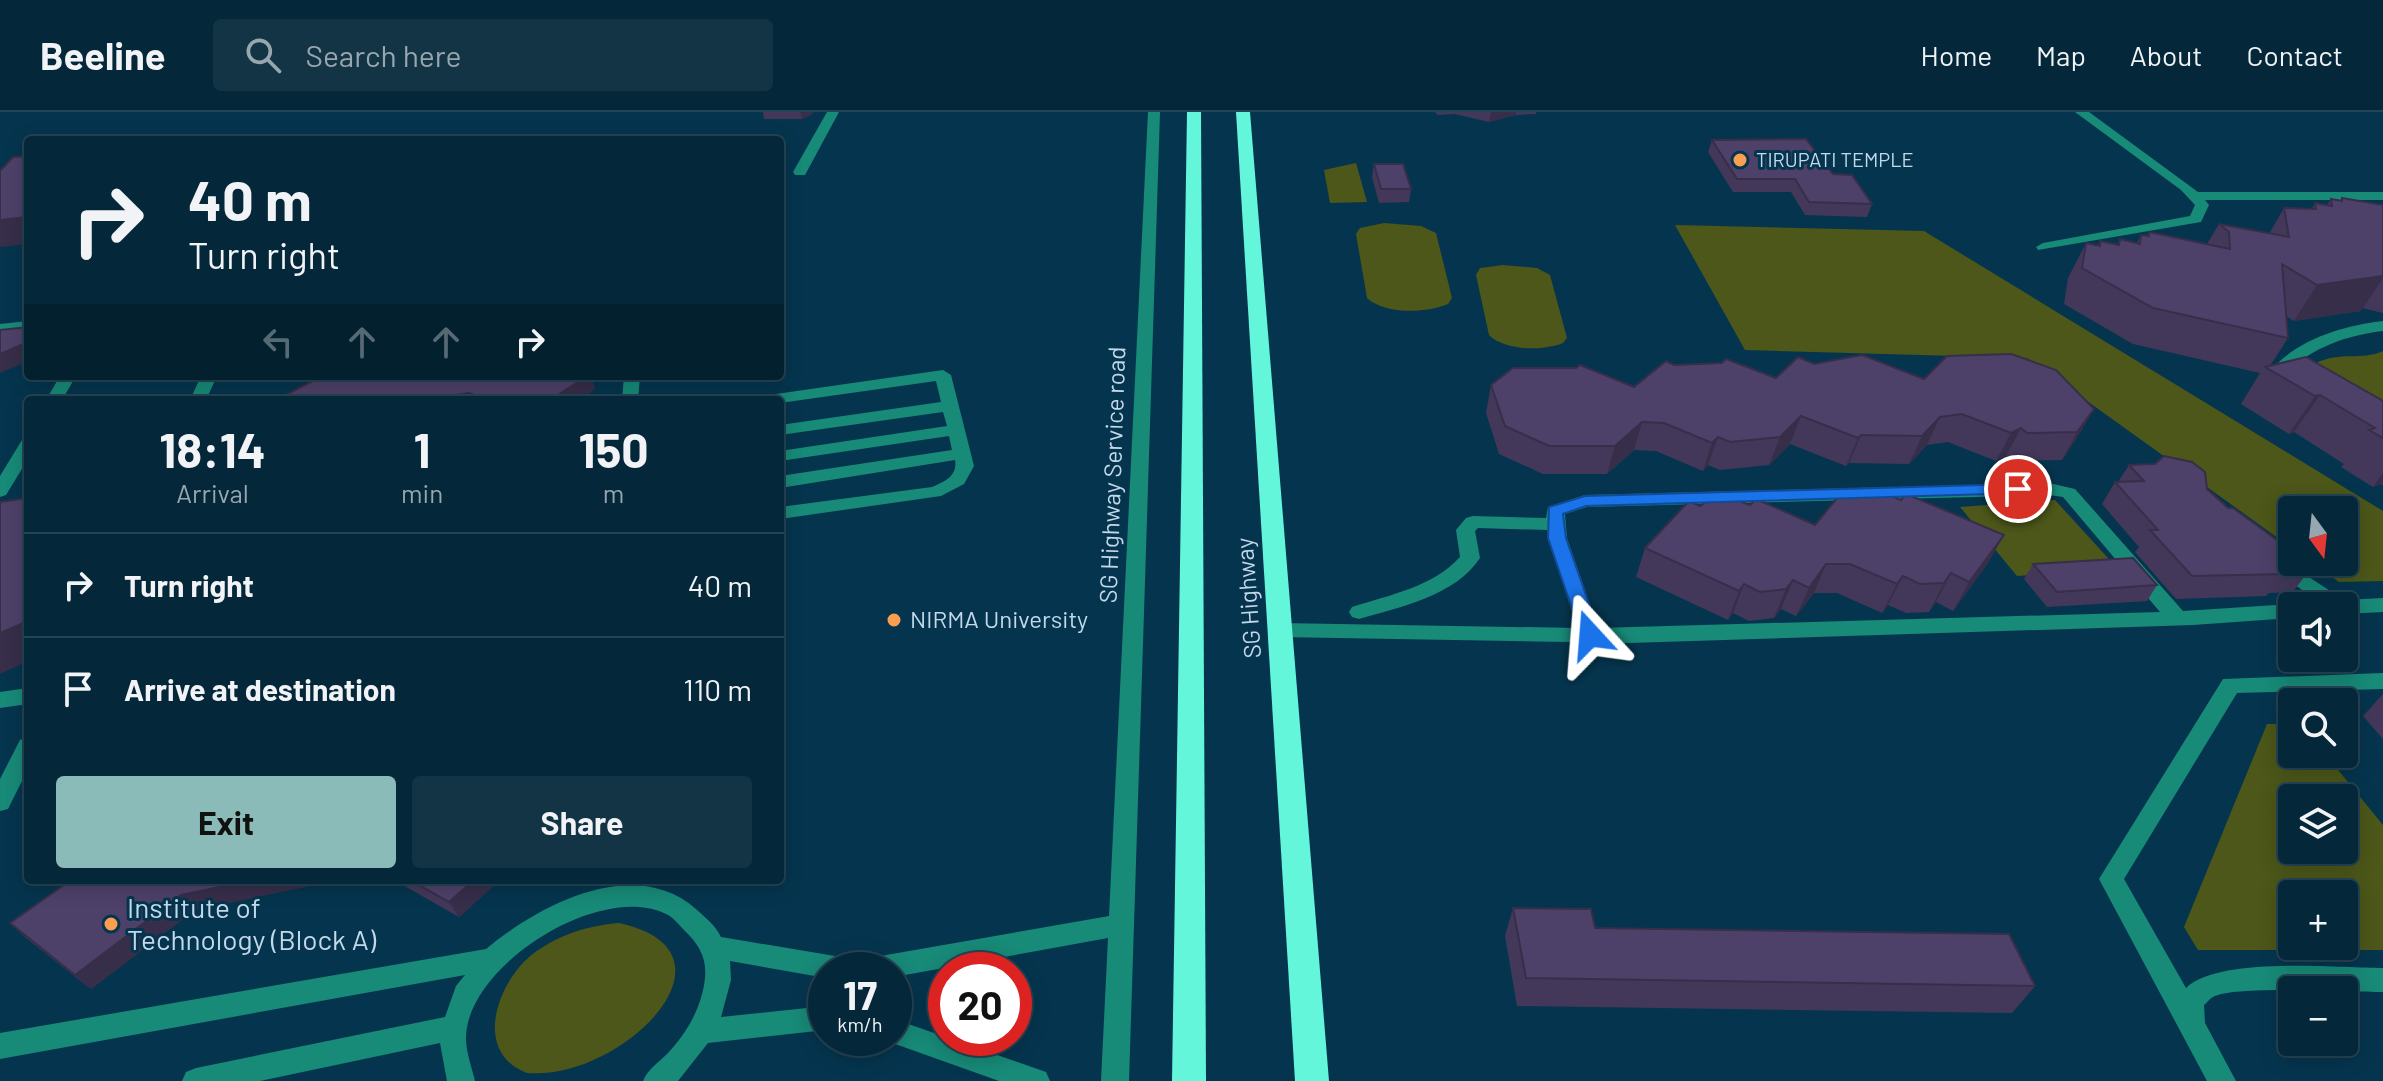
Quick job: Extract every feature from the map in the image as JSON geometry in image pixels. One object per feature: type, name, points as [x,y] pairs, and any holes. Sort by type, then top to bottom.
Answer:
[{"type":"highway","points":[[1189,1081],[1194,112]]},
{"type":"highway","name":"SG Highway","points":[[1243,112],[1312,1081]]},
{"type":"street","points":[[800,172],[833,112]]},
{"type":"street","name":"SG Highway Service road","points":[[1115,1081],[1154,112]]},
{"type":"street","points":[[2043,247],[2196,219],[2202,205],[2081,112]]},
{"type":"street","points":[[2193,196],[2383,196]]},
{"type":"street","points":[[0,329],[24,326]]},
{"type":"street","points":[[2296,390],[2275,375],[2290,357],[2364,327],[2383,326]]},
{"type":"street","points":[[784,398],[943,375],[965,466],[962,477],[952,486],[935,492],[784,512]]},
{"type":"street","points":[[784,429],[950,406]]},
{"type":"street","points":[[784,455],[956,430]]},
{"type":"street","points":[[0,491],[24,451]]},
{"type":"street","points":[[784,481],[961,454]]},
{"type":"street","points":[[1590,635],[1556,524],[1555,511],[1585,501],[2049,489],[2069,493],[2177,618]]},
{"type":"street","points":[[1359,612],[1446,580],[1462,569],[1470,558],[1465,530],[1473,522],[1556,524]]},
{"type":"street","points":[[2263,551],[2319,592]]},
{"type":"street","points":[[2358,606],[2383,605]]},
{"type":"street","points":[[1280,630],[1590,635],[2177,618],[2278,612]]},
{"type":"street","points":[[2222,1081],[2111,879],[2231,685],[2383,681]]},
{"type":"street","points":[[0,700],[24,697]]},
{"type":"street","points":[[0,802],[24,754]]},
{"type":"street","points":[[461,1081],[453,1065],[454,1028],[467,992],[492,959],[524,931],[602,889],[672,905],[698,922],[714,947],[719,973],[715,1001],[702,1031],[674,1068],[657,1081]]},
{"type":"street","points":[[912,962],[1120,925]]},
{"type":"street","points":[[714,947],[808,963]]},
{"type":"street","points":[[0,1046],[492,959]]},
{"type":"street","points":[[2192,1025],[2190,1001],[2206,986],[2219,983],[2383,980]]},
{"type":"street","points":[[702,1031],[808,1020]]},
{"type":"street","points":[[196,1081],[454,1028]]},
{"type":"street","points":[[912,1037],[1036,1081]]},
{"type":"green space","points":[[1356,163],[1367,202],[1330,203],[1324,170]]},
{"type":"green space","points":[[1384,223],[1421,226],[1436,233],[1452,298],[1448,304],[1406,311],[1375,304],[1367,298],[1356,234],[1360,228]]},
{"type":"green space","points":[[1675,225],[1924,231],[2383,511],[2383,581],[2339,582],[2331,576],[2358,576],[2358,496],[2278,496],[2278,538],[2027,358],[1745,350]]},
{"type":"green space","points":[[1503,265],[1537,268],[1550,275],[1567,338],[1563,343],[1545,347],[1514,347],[1489,335],[1476,275],[1480,268]]},
{"type":"green space","points":[[2383,351],[2383,425],[2316,363],[2334,357]]},
{"type":"green space","points":[[2055,500],[2118,569],[2017,576],[1960,507]]},
{"type":"green space","points":[[2267,724],[2278,724],[2278,768],[2336,768],[2350,784],[2278,784],[2278,864],[2358,864],[2358,794],[2383,825],[2383,950],[2358,950],[2358,880],[2278,880],[2278,950],[2198,950],[2184,927]]},
{"type":"green space","points":[[619,923],[657,938],[674,960],[673,985],[658,1012],[633,1037],[600,1057],[564,1070],[527,1073],[510,1063],[499,1049],[495,1033],[496,1015],[501,997],[521,965],[544,946],[564,936]]},
{"type":"building","points":[[1806,139],[1833,174],[1852,175],[1872,204],[1809,202],[1795,179],[1737,179],[1712,140]]},
{"type":"building","points":[[24,156],[24,217],[0,220],[0,171],[13,157]]},
{"type":"building","points":[[1374,164],[1403,164],[1411,189],[1381,189]]},
{"type":"building","points":[[2342,198],[2383,205],[2383,276],[2317,285],[2282,264],[2288,338],[2153,308],[2082,268],[2086,243],[2100,246],[2100,241],[2119,245],[2120,239],[2140,244],[2141,235],[2149,236],[2149,232],[2230,249],[2229,232],[2219,224],[2289,237],[2284,208],[2316,209],[2315,203],[2332,206],[2331,199],[2342,201]]},
{"type":"building","points":[[24,327],[24,344],[0,354],[0,330]]},
{"type":"building","points":[[2011,354],[2056,370],[2094,409],[2077,432],[2027,433],[2021,428],[2011,433],[1962,414],[1940,417],[1922,436],[1861,435],[1858,438],[1801,416],[1780,437],[1730,442],[1718,437],[1712,443],[1664,423],[1642,422],[1615,446],[1549,446],[1505,426],[1491,385],[1513,368],[1576,368],[1580,365],[1634,387],[1666,361],[1674,365],[1722,363],[1726,359],[1776,378],[1798,357],[1814,364],[1862,355],[1924,379],[1947,356]]},
{"type":"building","points":[[2306,357],[2383,401],[2383,438],[2369,430],[2375,428],[2265,367]]},
{"type":"building","points":[[314,380],[581,380],[556,396],[477,396],[469,393],[449,396],[284,396]]},
{"type":"building","points":[[2164,456],[2192,462],[2205,472],[2207,489],[2228,508],[2233,508],[2278,541],[2278,574],[2192,576],[2150,530],[2158,530],[2115,482],[2144,481],[2129,465],[2155,464]]},
{"type":"building","points":[[1887,494],[1901,500],[1906,494],[2004,535],[1969,582],[1951,573],[1944,583],[1920,584],[1903,576],[1897,584],[1850,564],[1826,564],[1809,588],[1793,580],[1786,589],[1760,592],[1744,584],[1739,591],[1645,548],[1689,501],[1700,506],[1707,501],[1734,499],[1750,505],[1756,499],[1815,525],[1838,497]]},
{"type":"building","points":[[24,499],[24,623],[0,633],[0,502]]},
{"type":"building","points":[[2133,558],[2157,585],[2057,592],[2033,564]]},
{"type":"building","points":[[65,884],[235,884],[181,895],[75,975],[10,923]]},
{"type":"building","points":[[417,884],[469,884],[449,902]]},
{"type":"building","points":[[1513,908],[1591,909],[1595,928],[2009,934],[2035,986],[1526,978]]},
{"type":"place","name":"TIRUPATI TEMPLE","points":[[1740,160]]},
{"type":"place","name":"NIRMA University","points":[[894,620]]},
{"type":"place","name":"Institute of Technology (Block A)","points":[[111,924]]},
{"type":"route","points":[[1590,635],[1557,538],[1555,511],[1585,501],[2018,489]]}]
